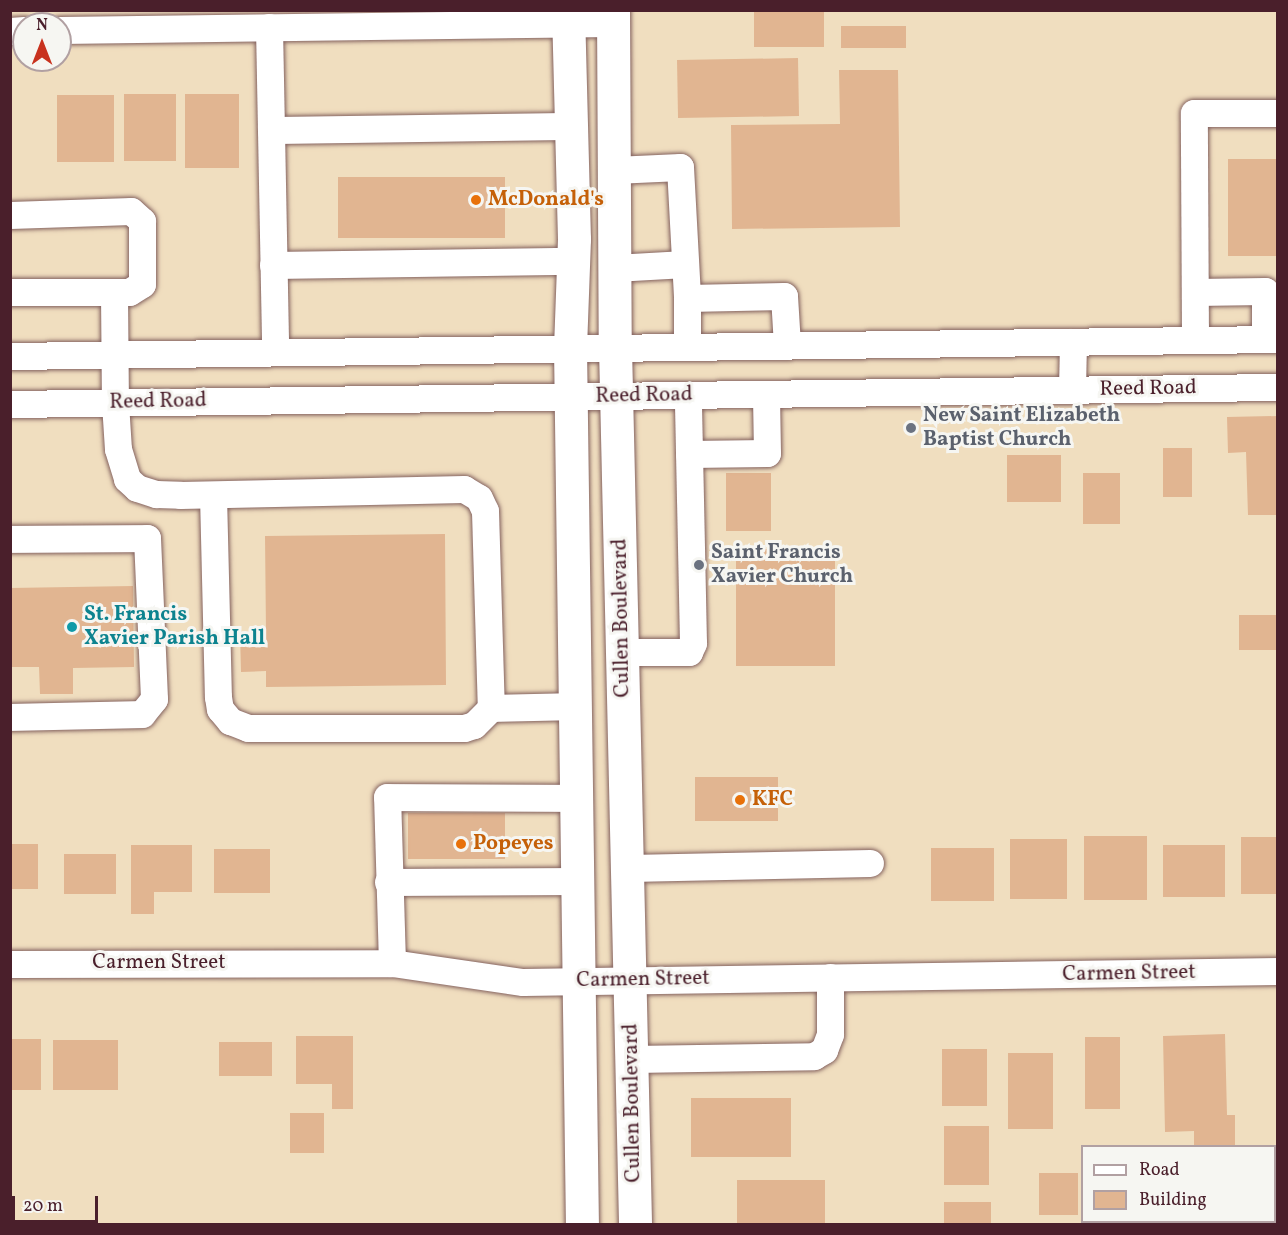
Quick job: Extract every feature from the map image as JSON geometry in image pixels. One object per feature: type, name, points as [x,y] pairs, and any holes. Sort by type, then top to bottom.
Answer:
[{"type":"main road","points":[[568,16],[573,261],[570,348],[582,1224]]},
{"type":"main road","name":"Cullen Boulevard","points":[[613,16],[615,347],[629,868],[634,1224]]},
{"type":"street","points":[[72,30],[269,27],[613,16]]},
{"type":"street","points":[[269,27],[275,352]]},
{"type":"street","points":[[1195,340],[1194,113],[1278,113]]},
{"type":"street","points":[[271,130],[570,126]]},
{"type":"street","points":[[614,170],[680,167],[687,298],[687,346]]},
{"type":"street","points":[[10,215],[131,211],[142,221],[142,284],[129,292],[10,292]]},
{"type":"street","points":[[273,265],[573,261]]},
{"type":"street","points":[[614,268],[685,264]]},
{"type":"street","points":[[10,356],[1271,339],[1271,291],[1195,291]]},
{"type":"street","points":[[114,293],[115,403],[118,449],[127,479],[137,488],[156,494],[213,495],[464,489],[479,498],[484,511],[491,708]]},
{"type":"street","points":[[687,298],[783,296],[787,345]]},
{"type":"street","points":[[1072,390],[1073,342]]},
{"type":"street","name":"Reed Road","points":[[10,404],[1278,387]]},
{"type":"street","points":[[689,454],[767,453],[766,394]]},
{"type":"street","points":[[622,652],[689,652],[693,643],[688,396]]},
{"type":"street","points":[[213,495],[218,697],[220,709],[230,721],[248,728],[464,728],[474,725],[491,708],[576,706]]},
{"type":"street","points":[[10,539],[147,538],[154,699],[142,714],[10,717]]},
{"type":"street","points":[[392,963],[387,796],[577,798]]},
{"type":"street","points":[[629,868],[870,863]]},
{"type":"street","points":[[388,882],[579,881]]},
{"type":"street","name":"Carmen Street","points":[[10,964],[392,963],[523,982],[1278,971]]},
{"type":"street","points":[[632,1059],[814,1056],[824,1050],[830,1034],[830,977]]},
{"type":"building","points":[[754,10],[824,10],[824,47],[754,47]]},
{"type":"building","points":[[841,26],[906,26],[906,48],[841,48]]},
{"type":"building","points":[[798,58],[799,116],[678,118],[677,60]]},
{"type":"building","points":[[839,70],[898,70],[900,227],[732,229],[731,125],[840,124]]},
{"type":"building","points":[[124,94],[176,94],[176,161],[124,161]]},
{"type":"building","points":[[185,94],[239,94],[239,168],[185,168]]},
{"type":"building","points":[[57,95],[114,95],[114,162],[57,162]]},
{"type":"building","points":[[1228,159],[1278,159],[1278,256],[1228,256]]},
{"type":"building","points":[[338,177],[505,177],[505,238],[338,238]]},
{"type":"building","points":[[1278,416],[1278,515],[1248,515],[1246,452],[1228,453],[1227,417]]},
{"type":"building","points":[[1163,448],[1192,448],[1192,497],[1163,497]]},
{"type":"building","points":[[1007,455],[1061,455],[1061,502],[1007,502]]},
{"type":"building","points":[[726,473],[771,473],[771,531],[726,531]]},
{"type":"building","points":[[1083,473],[1120,473],[1120,524],[1083,524]]},
{"type":"building","points":[[445,534],[446,685],[266,687],[266,671],[241,672],[240,633],[266,633],[265,536]]},
{"type":"building","points":[[736,549],[835,549],[835,666],[736,666]]},
{"type":"building","name":"St. Francis Xavier Parish Hall","points":[[133,586],[134,667],[73,668],[73,694],[40,694],[39,667],[10,667],[10,588]]},
{"type":"building","points":[[1239,615],[1278,615],[1278,650],[1239,650]]},
{"type":"building","points":[[695,777],[778,777],[778,821],[695,821]]},
{"type":"building","points":[[408,813],[505,813],[505,859],[408,859]]},
{"type":"building","points":[[1084,836],[1147,836],[1147,900],[1084,900]]},
{"type":"building","points":[[1241,837],[1278,837],[1278,894],[1241,894]]},
{"type":"building","points":[[1010,839],[1067,839],[1067,899],[1010,899]]},
{"type":"building","points":[[10,844],[38,844],[38,889],[10,889]]},
{"type":"building","points":[[131,845],[192,845],[192,892],[154,892],[154,914],[131,914]]},
{"type":"building","points":[[1163,845],[1225,845],[1225,897],[1163,897]]},
{"type":"building","points":[[931,848],[994,848],[994,901],[931,901]]},
{"type":"building","points":[[214,849],[270,849],[270,893],[214,893]]},
{"type":"building","points":[[64,854],[116,854],[116,894],[64,894]]},
{"type":"building","points":[[1225,1034],[1227,1115],[1235,1115],[1235,1145],[1194,1145],[1194,1131],[1165,1132],[1163,1036]]},
{"type":"building","points":[[296,1036],[353,1036],[353,1109],[332,1109],[332,1084],[296,1084]]},
{"type":"building","points":[[1085,1037],[1120,1037],[1120,1109],[1085,1109]]},
{"type":"building","points":[[10,1039],[41,1039],[41,1090],[10,1090]]},
{"type":"building","points":[[53,1040],[118,1040],[118,1090],[53,1090]]},
{"type":"building","points":[[219,1042],[272,1042],[272,1076],[219,1076]]},
{"type":"building","points":[[942,1049],[987,1049],[987,1106],[942,1106]]},
{"type":"building","points":[[1008,1053],[1053,1053],[1053,1129],[1008,1129]]},
{"type":"building","points":[[691,1098],[791,1098],[791,1157],[691,1157]]},
{"type":"building","points":[[290,1113],[324,1113],[324,1153],[290,1153]]},
{"type":"building","points":[[944,1126],[989,1126],[989,1185],[944,1185]]},
{"type":"building","points":[[1039,1173],[1078,1173],[1078,1215],[1039,1215]]},
{"type":"building","points":[[737,1180],[825,1180],[825,1224],[737,1224]]},
{"type":"building","points":[[944,1202],[991,1202],[991,1224],[944,1224]]},
{"type":"place","name":"McDonald's","points":[[476,200]]},
{"type":"place","name":"New Saint Elizabeth Baptist Church","points":[[911,428]]},
{"type":"place","name":"Saint Francis Xavier Church","points":[[699,565]]},
{"type":"place","name":"St. Francis Xavier Parish Hall","points":[[72,627]]},
{"type":"place","name":"KFC","points":[[740,800]]},
{"type":"place","name":"Popeyes","points":[[461,844]]}]
